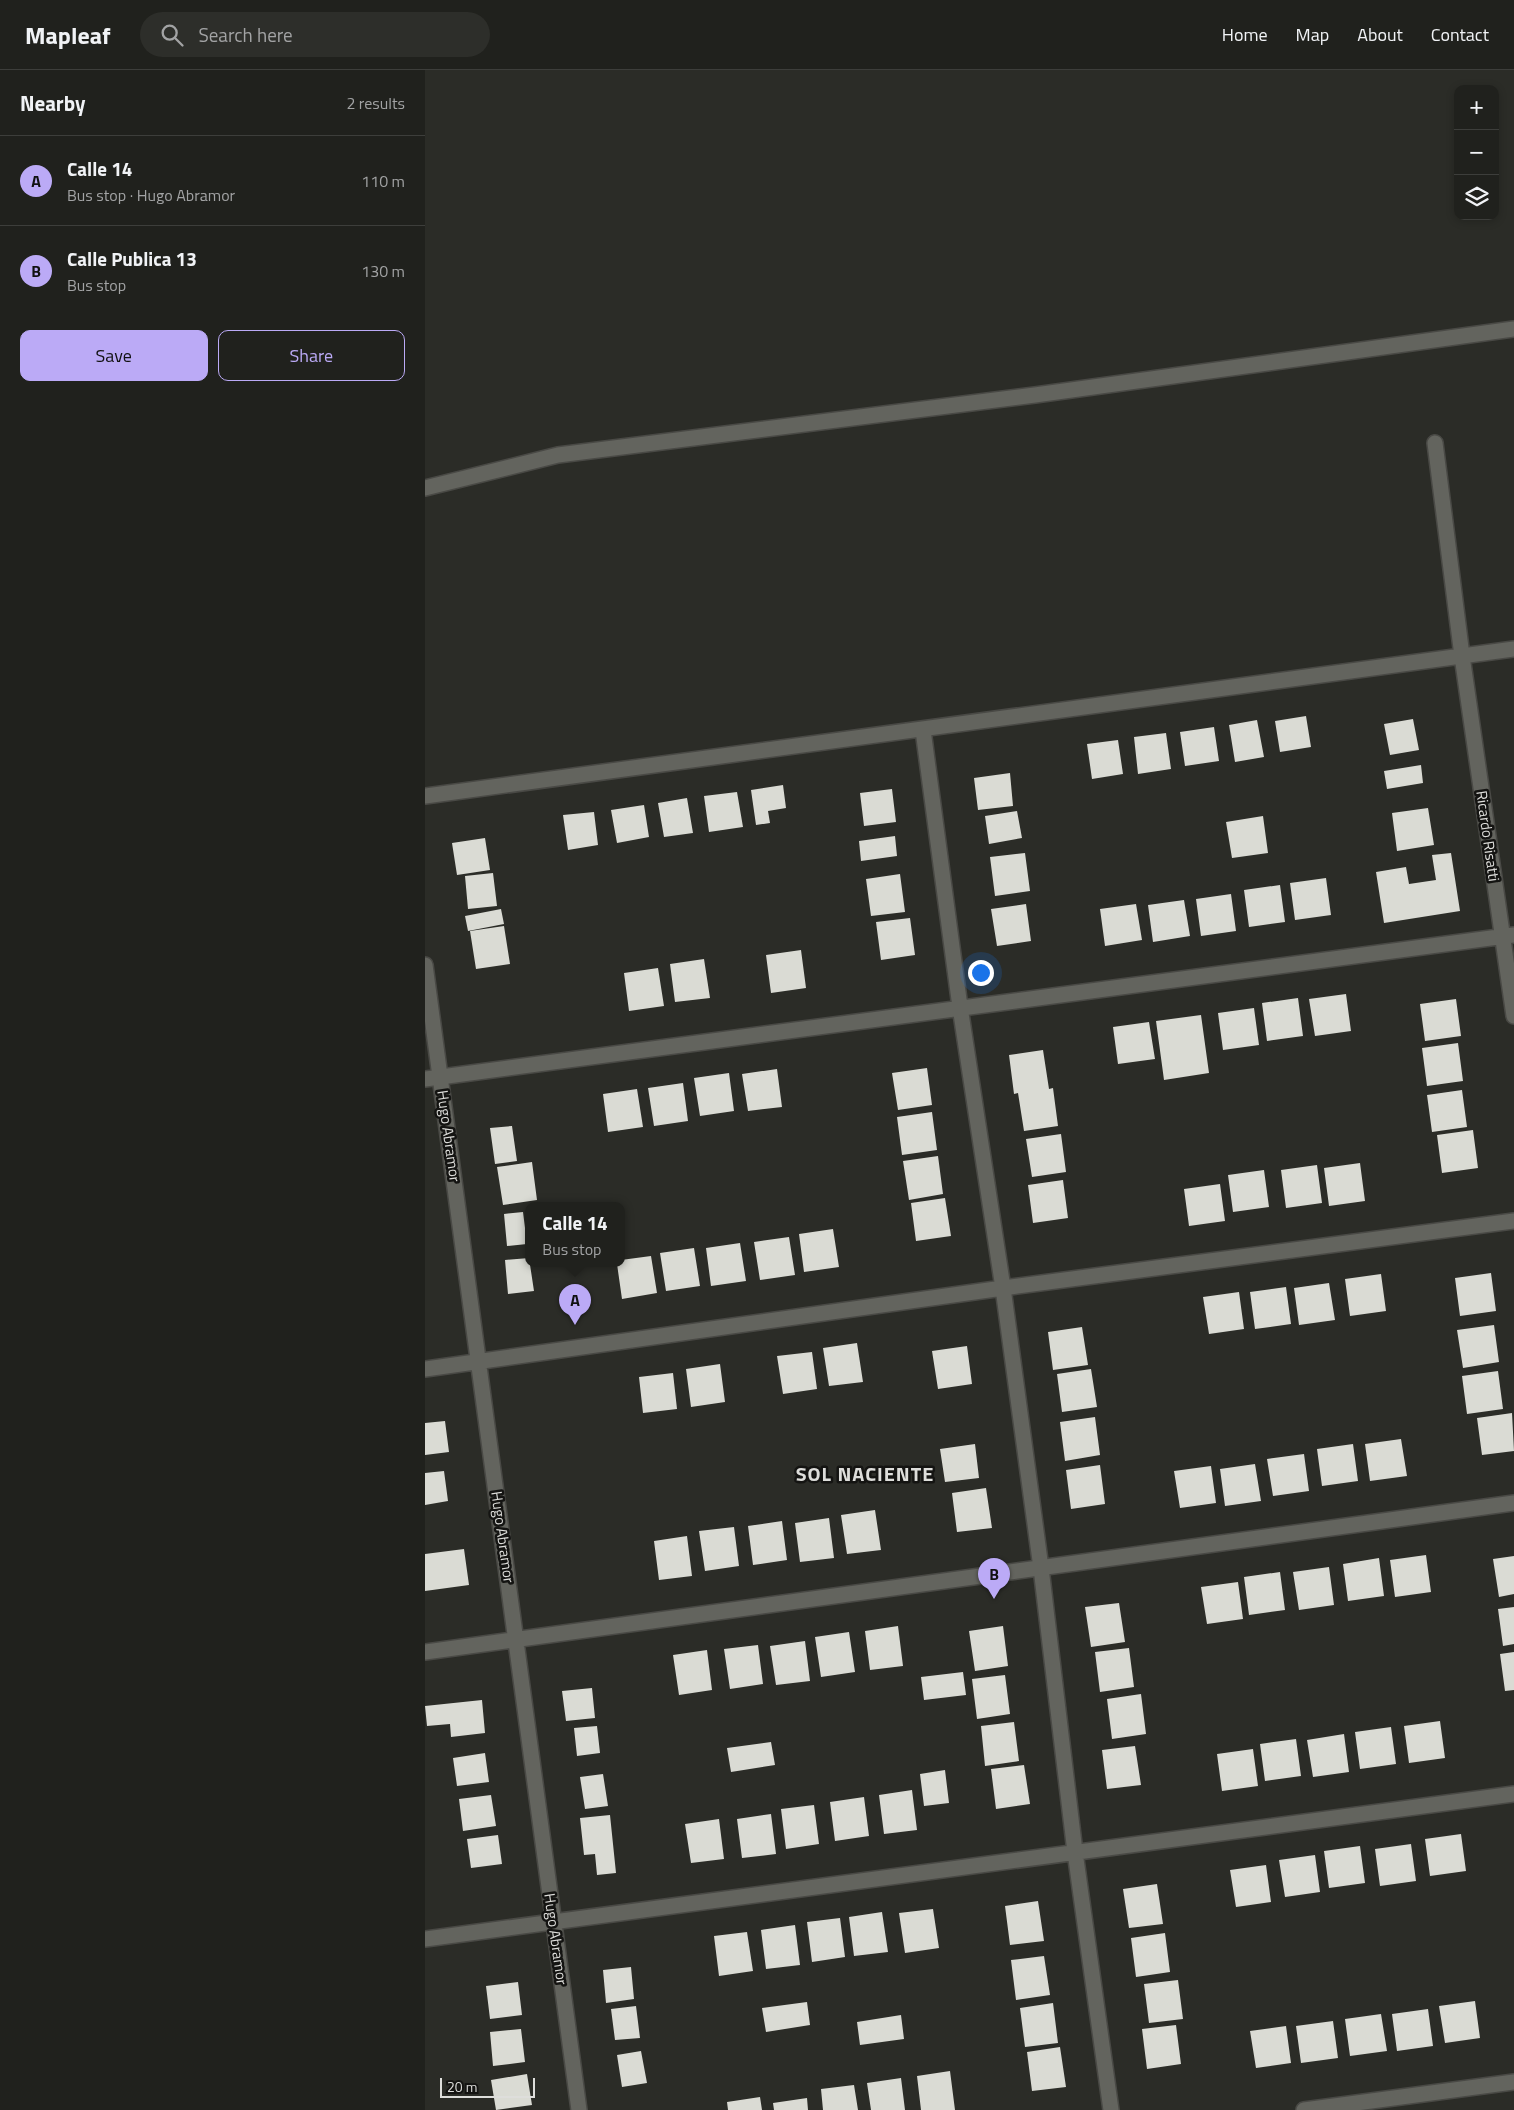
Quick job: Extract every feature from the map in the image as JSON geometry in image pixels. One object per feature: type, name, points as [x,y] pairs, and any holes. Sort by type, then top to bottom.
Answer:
[{"type":"street","points":[[425,488],[558,455],[1035,395],[1514,329]]},
{"type":"street","name":"Ricardo Risatti","points":[[1435,442],[1462,656],[1509,936],[1514,1016]]},
{"type":"street","points":[[425,796],[1514,649]]},
{"type":"street","points":[[923,730],[960,1007],[1003,1288],[1041,1568],[1075,1852],[1111,2110]]},
{"type":"street","points":[[425,1079],[1509,936]]},
{"type":"street","name":"Hugo Abramor","points":[[425,965],[579,2110]]},
{"type":"street","points":[[425,1369],[1003,1288],[1514,1221]]},
{"type":"street","points":[[425,1652],[1514,1503]]},
{"type":"street","points":[[425,1939],[1514,1794]]},
{"type":"street","points":[[1304,2110],[1514,2082]]},
{"type":"building","points":[[1306,716],[1311,747],[1280,752],[1275,721]]},
{"type":"building","points":[[1413,719],[1419,750],[1390,755],[1384,724]]},
{"type":"building","points":[[1257,720],[1264,757],[1235,762],[1229,725]]},
{"type":"building","points":[[1214,727],[1219,761],[1185,766],[1180,732]]},
{"type":"building","points":[[1166,733],[1171,769],[1138,774],[1134,737]]},
{"type":"building","points":[[1118,740],[1123,774],[1092,779],[1087,744]]},
{"type":"building","points":[[1421,765],[1423,783],[1387,789],[1384,771]]},
{"type":"building","points":[[1010,773],[1013,806],[978,810],[974,778]]},
{"type":"building","points":[[783,785],[786,808],[768,811],[770,823],[756,825],[751,790]]},
{"type":"building","points":[[892,789],[896,822],[864,826],[860,793]]},
{"type":"building","points":[[737,792],[743,827],[709,832],[704,796]]},
{"type":"building","points":[[687,798],[693,833],[664,837],[658,803]]},
{"type":"building","points":[[644,805],[649,837],[617,843],[611,810]]},
{"type":"building","points":[[1428,808],[1434,845],[1397,851],[1392,813]]},
{"type":"building","points":[[1017,811],[1022,838],[989,844],[985,816]]},
{"type":"building","points":[[594,812],[598,845],[568,850],[563,815]]},
{"type":"building","points":[[1263,816],[1268,853],[1232,858],[1226,822]]},
{"type":"building","points":[[895,836],[897,856],[861,861],[859,841]]},
{"type":"building","points":[[485,838],[490,870],[457,875],[452,843]]},
{"type":"building","points":[[1025,853],[1030,891],[995,896],[990,857]]},
{"type":"building","points":[[1451,853],[1460,911],[1384,923],[1376,872],[1406,867],[1409,884],[1436,880],[1432,855]]},
{"type":"building","points":[[493,873],[497,906],[468,909],[465,876]]},
{"type":"building","points":[[900,874],[905,912],[871,916],[866,879]]},
{"type":"building","points":[[1326,878],[1331,915],[1295,920],[1290,883]]},
{"type":"building","points":[[1280,885],[1285,922],[1249,927],[1244,890]]},
{"type":"building","points":[[1231,894],[1236,931],[1201,936],[1196,899]]},
{"type":"building","points":[[1184,900],[1190,936],[1153,942],[1148,905]]},
{"type":"building","points":[[1026,904],[1031,941],[997,946],[991,909]]},
{"type":"building","points":[[1136,904],[1142,940],[1105,946],[1100,909]]},
{"type":"building","points":[[501,909],[504,924],[468,931],[465,916]]},
{"type":"building","points":[[910,918],[915,955],[881,960],[876,922]]},
{"type":"building","points":[[504,926],[510,964],[476,969],[470,931]]},
{"type":"building","points":[[801,950],[806,988],[771,993],[766,955]]},
{"type":"building","points":[[704,959],[710,998],[675,1002],[670,964]]},
{"type":"building","points":[[658,968],[664,1006],[629,1011],[624,973]]},
{"type":"building","points":[[1346,994],[1351,1031],[1315,1036],[1309,999]]},
{"type":"building","points":[[1298,998],[1303,1036],[1267,1041],[1262,1003]]},
{"type":"building","points":[[1456,999],[1461,1036],[1425,1041],[1420,1004]]},
{"type":"building","points":[[1254,1008],[1259,1045],[1223,1050],[1218,1013]]},
{"type":"building","points":[[1201,1015],[1209,1073],[1164,1080],[1156,1021]]},
{"type":"building","points":[[1149,1022],[1155,1059],[1118,1064],[1113,1027]]},
{"type":"building","points":[[1458,1043],[1463,1081],[1427,1086],[1422,1048]]},
{"type":"building","points":[[1043,1050],[1049,1089],[1053,1088],[1058,1126],[1024,1131],[1018,1093],[1014,1094],[1009,1055]]},
{"type":"building","points":[[927,1068],[932,1105],[898,1110],[892,1073]]},
{"type":"building","points":[[777,1069],[782,1107],[748,1111],[742,1074]]},
{"type":"building","points":[[729,1073],[734,1111],[700,1116],[694,1078]]},
{"type":"building","points":[[683,1083],[688,1121],[654,1126],[648,1088]]},
{"type":"building","points":[[637,1089],[643,1127],[608,1132],[603,1094]]},
{"type":"building","points":[[1462,1090],[1467,1127],[1432,1132],[1427,1095]]},
{"type":"building","points":[[932,1112],[937,1150],[902,1155],[897,1117]]},
{"type":"building","points":[[512,1126],[517,1161],[495,1164],[490,1128]]},
{"type":"building","points":[[1473,1130],[1478,1168],[1442,1173],[1437,1135]]},
{"type":"building","points":[[1061,1134],[1066,1172],[1032,1177],[1026,1139]]},
{"type":"building","points":[[938,1156],[943,1194],[909,1200],[903,1161]]},
{"type":"building","points":[[532,1162],[537,1200],[503,1205],[497,1167]]},
{"type":"building","points":[[1360,1163],[1365,1201],[1329,1206],[1324,1168]]},
{"type":"building","points":[[1317,1165],[1322,1203],[1286,1208],[1281,1170]]},
{"type":"building","points":[[1264,1170],[1269,1207],[1233,1212],[1228,1175]]},
{"type":"building","points":[[1063,1180],[1068,1218],[1033,1223],[1028,1185]]},
{"type":"building","points":[[1220,1184],[1225,1221],[1189,1226],[1184,1189]]},
{"type":"building","points":[[945,1198],[951,1236],[916,1241],[911,1203]]},
{"type":"building","points":[[523,1212],[525,1244],[507,1246],[504,1214]]},
{"type":"building","points":[[833,1229],[839,1267],[804,1272],[799,1234]]},
{"type":"building","points":[[789,1237],[795,1275],[760,1280],[754,1242]]},
{"type":"building","points":[[740,1243],[746,1281],[711,1286],[706,1248]]},
{"type":"building","points":[[694,1248],[700,1286],[666,1291],[660,1253]]},
{"type":"building","points":[[651,1256],[657,1293],[622,1299],[617,1267],[625,1267],[625,1259]]},
{"type":"building","points":[[525,1258],[525,1267],[530,1267],[534,1291],[508,1294],[505,1260]]},
{"type":"building","points":[[1491,1273],[1496,1311],[1460,1316],[1455,1278]]},
{"type":"building","points":[[1381,1274],[1386,1311],[1350,1316],[1345,1279]]},
{"type":"building","points":[[1329,1283],[1335,1320],[1299,1325],[1294,1288]]},
{"type":"building","points":[[1286,1287],[1291,1324],[1255,1329],[1250,1292]]},
{"type":"building","points":[[1239,1292],[1244,1329],[1209,1334],[1203,1297]]},
{"type":"building","points":[[1494,1325],[1499,1362],[1463,1368],[1457,1330]]},
{"type":"building","points":[[1082,1327],[1088,1365],[1053,1370],[1048,1332]]},
{"type":"building","points":[[857,1343],[863,1382],[829,1386],[823,1348]]},
{"type":"building","points":[[967,1346],[972,1384],[938,1389],[932,1351]]},
{"type":"building","points":[[812,1352],[817,1389],[783,1394],[777,1356]]},
{"type":"building","points":[[720,1364],[725,1402],[691,1407],[686,1369]]},
{"type":"building","points":[[1091,1369],[1097,1407],[1062,1412],[1057,1374]]},
{"type":"building","points":[[1498,1371],[1503,1409],[1467,1414],[1462,1376]]},
{"type":"building","points":[[673,1373],[677,1409],[643,1413],[639,1377]]},
{"type":"building","points":[[1512,1413],[1514,1451],[1482,1455],[1477,1418]]},
{"type":"building","points":[[1095,1417],[1100,1455],[1065,1461],[1060,1422]]},
{"type":"building","points":[[445,1421],[449,1452],[425,1455],[425,1423]]},
{"type":"building","points":[[1401,1439],[1407,1476],[1370,1481],[1365,1444]]},
{"type":"building","points":[[975,1444],[979,1478],[945,1482],[940,1449]]},
{"type":"building","points":[[1353,1444],[1358,1481],[1322,1486],[1317,1449]]},
{"type":"building","points":[[1304,1454],[1309,1491],[1273,1496],[1267,1459]]},
{"type":"building","points":[[1255,1464],[1261,1501],[1225,1506],[1220,1469]]},
{"type":"building","points":[[1100,1465],[1105,1504],[1071,1509],[1066,1470]]},
{"type":"building","points":[[1211,1466],[1216,1503],[1180,1508],[1174,1471]]},
{"type":"building","points":[[444,1471],[448,1501],[425,1505],[425,1473]]},
{"type":"building","points":[[986,1488],[992,1528],[957,1532],[952,1493]]},
{"type":"building","points":[[875,1510],[881,1550],[847,1554],[841,1515]]},
{"type":"building","points":[[829,1518],[834,1558],[800,1562],[795,1523]]},
{"type":"building","points":[[782,1521],[787,1560],[753,1565],[748,1526]]},
{"type":"building","points":[[734,1527],[739,1566],[705,1571],[699,1531]]},
{"type":"building","points":[[687,1536],[692,1576],[659,1580],[654,1541]]},
{"type":"building","points":[[464,1549],[469,1585],[425,1591],[425,1554]]},
{"type":"building","points":[[1426,1555],[1431,1592],[1395,1597],[1390,1560]]},
{"type":"building","points":[[1514,1556],[1514,1594],[1499,1597],[1493,1559]]},
{"type":"building","points":[[1379,1558],[1384,1596],[1348,1601],[1343,1564]]},
{"type":"building","points":[[1329,1567],[1334,1605],[1299,1610],[1293,1572]]},
{"type":"building","points":[[1280,1572],[1285,1610],[1249,1615],[1244,1577]]},
{"type":"building","points":[[1238,1582],[1243,1619],[1207,1624],[1201,1587]]},
{"type":"building","points":[[1119,1603],[1125,1642],[1091,1647],[1085,1607]]},
{"type":"building","points":[[1514,1607],[1514,1644],[1503,1646],[1498,1609]]},
{"type":"building","points":[[898,1626],[903,1666],[870,1670],[865,1631]]},
{"type":"building","points":[[1003,1626],[1008,1666],[975,1671],[969,1631]]},
{"type":"building","points":[[849,1632],[855,1672],[821,1677],[815,1637]]},
{"type":"building","points":[[805,1641],[810,1681],[776,1685],[770,1646]]},
{"type":"building","points":[[758,1645],[763,1684],[730,1689],[724,1649]]},
{"type":"building","points":[[1129,1648],[1134,1687],[1100,1692],[1095,1652]]},
{"type":"building","points":[[707,1650],[712,1690],[679,1695],[673,1655]]},
{"type":"building","points":[[1514,1652],[1514,1690],[1505,1691],[1500,1654]]},
{"type":"building","points":[[963,1672],[966,1695],[924,1700],[921,1677]]},
{"type":"building","points":[[1005,1675],[1010,1714],[977,1719],[972,1679]]},
{"type":"building","points":[[592,1688],[595,1718],[566,1721],[562,1691]]},
{"type":"building","points":[[1141,1694],[1146,1734],[1112,1739],[1107,1699]]},
{"type":"building","points":[[482,1700],[485,1733],[451,1737],[450,1724],[427,1726],[425,1706]]},
{"type":"building","points":[[1440,1721],[1445,1758],[1409,1763],[1404,1726]]},
{"type":"building","points":[[1014,1722],[1019,1761],[985,1766],[981,1726]]},
{"type":"building","points":[[597,1726],[600,1753],[577,1756],[574,1728]]},
{"type":"building","points":[[1391,1727],[1396,1764],[1360,1769],[1355,1732]]},
{"type":"building","points":[[1344,1734],[1349,1772],[1313,1777],[1307,1740]]},
{"type":"building","points":[[1296,1739],[1301,1776],[1265,1781],[1260,1744]]},
{"type":"building","points":[[771,1742],[775,1765],[731,1772],[727,1748]]},
{"type":"building","points":[[1135,1746],[1141,1785],[1107,1789],[1102,1750]]},
{"type":"building","points":[[1253,1749],[1258,1786],[1222,1791],[1217,1754]]},
{"type":"building","points":[[485,1753],[489,1782],[457,1786],[453,1758]]},
{"type":"building","points":[[1024,1765],[1030,1804],[996,1809],[991,1769]]},
{"type":"building","points":[[945,1770],[949,1803],[924,1806],[920,1774]]},
{"type":"building","points":[[603,1774],[608,1806],[585,1809],[580,1777]]},
{"type":"building","points":[[912,1790],[917,1830],[884,1834],[879,1795]]},
{"type":"building","points":[[491,1795],[496,1826],[463,1831],[459,1799]]},
{"type":"building","points":[[864,1797],[869,1836],[835,1841],[830,1802]]},
{"type":"building","points":[[814,1805],[819,1844],[786,1849],[781,1809]]},
{"type":"building","points":[[771,1814],[776,1854],[742,1858],[737,1819]]},
{"type":"building","points":[[610,1815],[616,1873],[597,1875],[595,1854],[584,1855],[580,1818]]},
{"type":"building","points":[[719,1819],[724,1859],[691,1863],[685,1824]]},
{"type":"building","points":[[1461,1834],[1466,1871],[1430,1876],[1425,1839]]},
{"type":"building","points":[[498,1835],[502,1864],[471,1868],[467,1839]]},
{"type":"building","points":[[1411,1844],[1416,1881],[1380,1886],[1375,1849]]},
{"type":"building","points":[[1360,1846],[1365,1883],[1329,1888],[1324,1851]]},
{"type":"building","points":[[1315,1855],[1320,1892],[1285,1897],[1279,1860]]},
{"type":"building","points":[[1266,1865],[1271,1902],[1236,1907],[1230,1870]]},
{"type":"building","points":[[1157,1884],[1163,1924],[1129,1928],[1123,1889]]},
{"type":"building","points":[[1038,1901],[1044,1941],[1010,1945],[1005,1906]]},
{"type":"building","points":[[933,1909],[939,1948],[905,1953],[899,1913]]},
{"type":"building","points":[[882,1912],[888,1952],[854,1956],[849,1917]]},
{"type":"building","points":[[840,1918],[845,1957],[812,1962],[807,1922]]},
{"type":"building","points":[[795,1925],[800,1965],[766,1969],[761,1930]]},
{"type":"building","points":[[747,1932],[753,1971],[719,1976],[714,1936]]},
{"type":"building","points":[[1165,1933],[1170,1972],[1136,1977],[1131,1938]]},
{"type":"building","points":[[1044,1956],[1050,1995],[1016,2000],[1011,1960]]},
{"type":"building","points":[[631,1967],[634,1999],[606,2003],[603,1970]]},
{"type":"building","points":[[1178,1980],[1183,2019],[1149,2023],[1144,1984]]},
{"type":"building","points":[[518,1982],[522,2015],[490,2019],[486,1986]]},
{"type":"building","points":[[1475,2001],[1480,2038],[1445,2043],[1439,2006]]},
{"type":"building","points":[[807,2002],[810,2025],[766,2032],[762,2008]]},
{"type":"building","points":[[1053,2003],[1058,2043],[1025,2047],[1020,2008]]},
{"type":"building","points":[[636,2006],[640,2038],[615,2040],[611,2009]]},
{"type":"building","points":[[1428,2009],[1433,2046],[1397,2051],[1392,2014]]},
{"type":"building","points":[[1381,2014],[1387,2051],[1350,2056],[1345,2019]]},
{"type":"building","points":[[901,2015],[904,2039],[860,2045],[857,2022]]},
{"type":"building","points":[[1333,2021],[1338,2058],[1301,2063],[1296,2026]]},
{"type":"building","points":[[1176,2025],[1181,2064],[1147,2069],[1142,2029]]},
{"type":"building","points":[[1286,2026],[1291,2063],[1256,2068],[1250,2031]]},
{"type":"building","points":[[521,2029],[525,2062],[493,2066],[490,2032]]},
{"type":"building","points":[[1060,2047],[1066,2087],[1032,2091],[1027,2052]]},
{"type":"building","points":[[641,2051],[647,2083],[622,2087],[617,2055]]},
{"type":"building","points":[[950,2071],[955,2110],[921,2110],[917,2076]]},
{"type":"building","points":[[527,2074],[532,2105],[496,2110],[491,2080]]},
{"type":"building","points":[[901,2078],[905,2110],[871,2110],[867,2083]]},
{"type":"building","points":[[854,2085],[858,2110],[823,2110],[821,2089]]},
{"type":"building","points":[[760,2097],[762,2110],[728,2110],[727,2102]]},
{"type":"building","points":[[807,2098],[808,2110],[774,2110],[773,2103]]},
{"type":"place","name":"Calle 14","points":[[575,1325]]},
{"type":"place","name":"Calle Publica 13","points":[[994,1599]]},
{"type":"district","name":"SOL NACIENTE","points":[[865,1473]]}]
